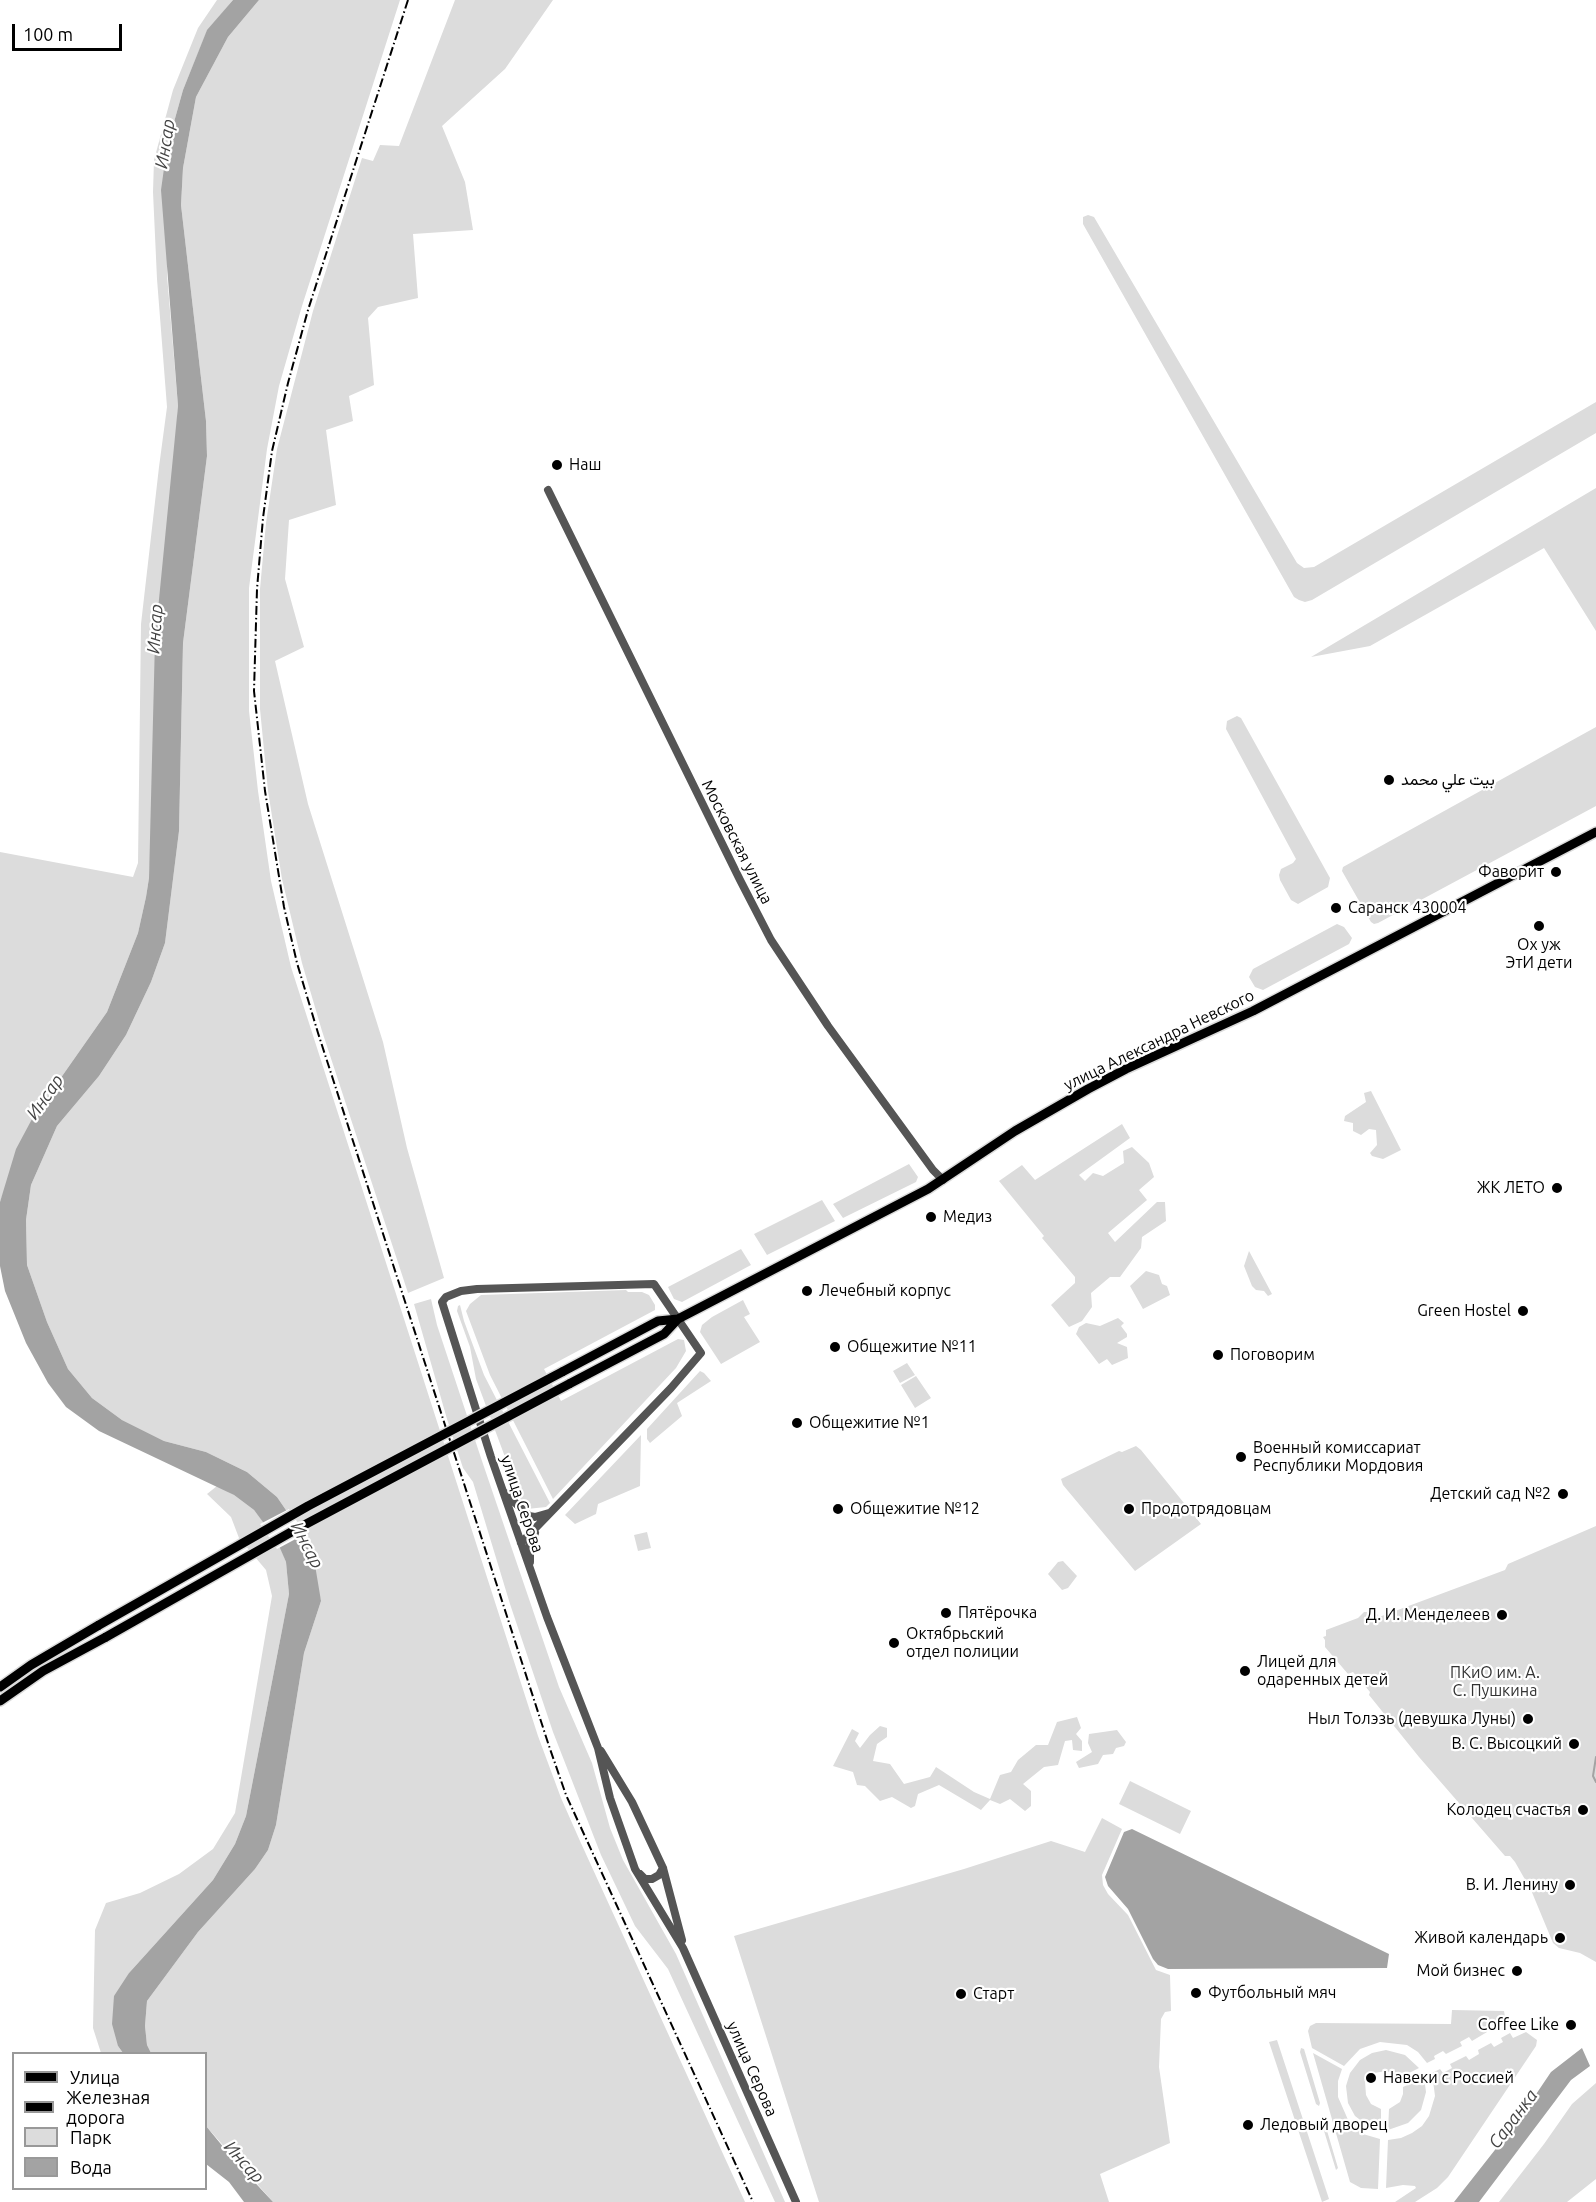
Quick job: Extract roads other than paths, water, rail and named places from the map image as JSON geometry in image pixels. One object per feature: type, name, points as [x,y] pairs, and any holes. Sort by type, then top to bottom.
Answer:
[{"type":"main road","name":"улица Александра Невского","points":[[678,1318],[943,1180],[1015,1131],[1088,1089],[1252,1011],[1596,832]]},
{"type":"main road","points":[[0,1687],[31,1665],[280,1521],[658,1321],[678,1318]]},
{"type":"main road","points":[[0,1701],[43,1671],[303,1525],[664,1334],[678,1318]]},
{"type":"street","name":"Московская улица","points":[[548,490],[771,940],[822,1019],[933,1170],[943,1180]]},
{"type":"street","name":"улица Серова","points":[[678,1318],[654,1284],[477,1289],[461,1291],[446,1297],[442,1302],[529,1566],[598,1748],[610,1798],[635,1869],[684,1948],[796,2202]]},
{"type":"street","points":[[521,1543],[671,1388],[701,1353],[678,1318]]},
{"type":"street","points":[[503,1490],[529,1516],[544,1515],[555,1509]]},
{"type":"street","points":[[529,1566],[530,1544],[539,1526]]},
{"type":"street","name":"улица Серова","points":[[598,1748],[632,1802],[663,1868],[684,1948]]},
{"type":"street","points":[[635,1869],[645,1879],[652,1879],[660,1875],[663,1868]]},
{"type":"water","points":[[233,0],[259,0],[228,37],[196,97],[183,168],[181,205],[206,421],[207,456],[183,643],[179,831],[165,943],[151,982],[126,1035],[99,1076],[57,1126],[31,1185],[26,1220],[27,1265],[47,1322],[68,1369],[92,1398],[122,1420],[164,1441],[206,1452],[247,1472],[277,1497],[301,1532],[315,1565],[321,1601],[304,1653],[276,1825],[268,1850],[255,1869],[198,1932],[147,2001],[145,2026],[147,2045],[150,2052],[122,2052],[118,2046],[112,2024],[114,1996],[129,1973],[213,1880],[235,1844],[246,1816],[289,1594],[286,1562],[277,1541],[254,1510],[234,1495],[99,1431],[66,1407],[48,1383],[26,1343],[5,1291],[0,1266],[0,1202],[16,1149],[32,1119],[107,1012],[138,933],[146,897],[149,878],[155,640],[178,406],[161,190],[167,147],[183,90],[207,30]]},
{"type":"water","points":[[1132,1829],[1389,1954],[1387,1968],[1168,1969],[1158,1965],[1128,1909],[1108,1886],[1105,1877],[1124,1832]]},
{"type":"water","points":[[1582,2048],[1590,2066],[1571,2080],[1479,2202],[1454,2202],[1520,2118],[1551,2072]]},
{"type":"water","points":[[207,2127],[273,2202],[244,2202],[229,2182],[207,2165]]},
{"type":"waterway","points":[[1596,1757],[1593,1776],[1596,1782]]},
{"type":"railway","points":[[408,0],[308,310],[272,451],[257,589],[254,691],[265,791],[284,907],[297,963],[549,1746],[566,1795],[753,2202]]},
{"type":"place","name":"Наш","points":[[557,465]]},
{"type":"place","name":"بيت علي محمد","points":[[1389,780]]},
{"type":"place","name":"Фаворит","points":[[1556,872]]},
{"type":"place","name":"Саранск 430004","points":[[1336,908]]},
{"type":"place","name":"Ох уж ЭтИ дети","points":[[1539,926]]},
{"type":"place","name":"ЖК ЛЕТО","points":[[1557,1188]]},
{"type":"place","name":"Медиз","points":[[931,1217]]},
{"type":"place","name":"Лечебный корпус","points":[[807,1291]]},
{"type":"place","name":"Green Hostel","points":[[1523,1311]]},
{"type":"place","name":"Общежитие №11","points":[[835,1347]]},
{"type":"place","name":"Поговорим","points":[[1218,1355]]},
{"type":"place","name":"Общежитие №1","points":[[797,1423]]},
{"type":"place","name":"Военный комиссариат Республики Мордовия","points":[[1241,1457]]},
{"type":"place","name":"Детский сад №2","points":[[1563,1494]]},
{"type":"place","name":"Общежитие №12","points":[[838,1509]]},
{"type":"place","name":"Продотрядовцам","points":[[1129,1509]]},
{"type":"place","name":"Пятёрочка","points":[[946,1613]]},
{"type":"place","name":"Д. И. Менделеев","points":[[1502,1615]]},
{"type":"place","name":"Октябрьский отдел полиции","points":[[894,1643]]},
{"type":"place","name":"Лицей для одаренных детей","points":[[1245,1671]]},
{"type":"place","name":"Ныл Толэзь (девушка Луны)","points":[[1528,1719]]},
{"type":"place","name":"В. С. Высоцкий","points":[[1574,1744]]},
{"type":"place","name":"Колодец счастья","points":[[1583,1810]]},
{"type":"place","name":"В. И. Ленину","points":[[1570,1885]]},
{"type":"place","name":"Живой календарь","points":[[1560,1938]]},
{"type":"place","name":"Мой бизнес","points":[[1517,1971]]},
{"type":"place","name":"Футбольный мяч","points":[[1196,1993]]},
{"type":"place","name":"Старт","points":[[961,1994]]},
{"type":"place","name":"Coffee Like","points":[[1571,2025]]},
{"type":"place","name":"Навеки с Россией","points":[[1371,2078]]},
{"type":"place","name":"Ледовый дворец","points":[[1248,2125]]},
{"type":"water label","name":"Инсар","points":[[165,144]]},
{"type":"water label","name":"Инсар","points":[[155,629]]},
{"type":"water label","name":"Инсар","points":[[45,1097]]},
{"type":"water label","name":"Инсар","points":[[307,1545]]},
{"type":"water label","name":"Саранка","points":[[1513,2119]]},
{"type":"water label","name":"Инсар","points":[[244,2162]]},
{"type":"park label","name":"ПКиО им. А. С. Пушкина","points":[[1495,1682]]}]
